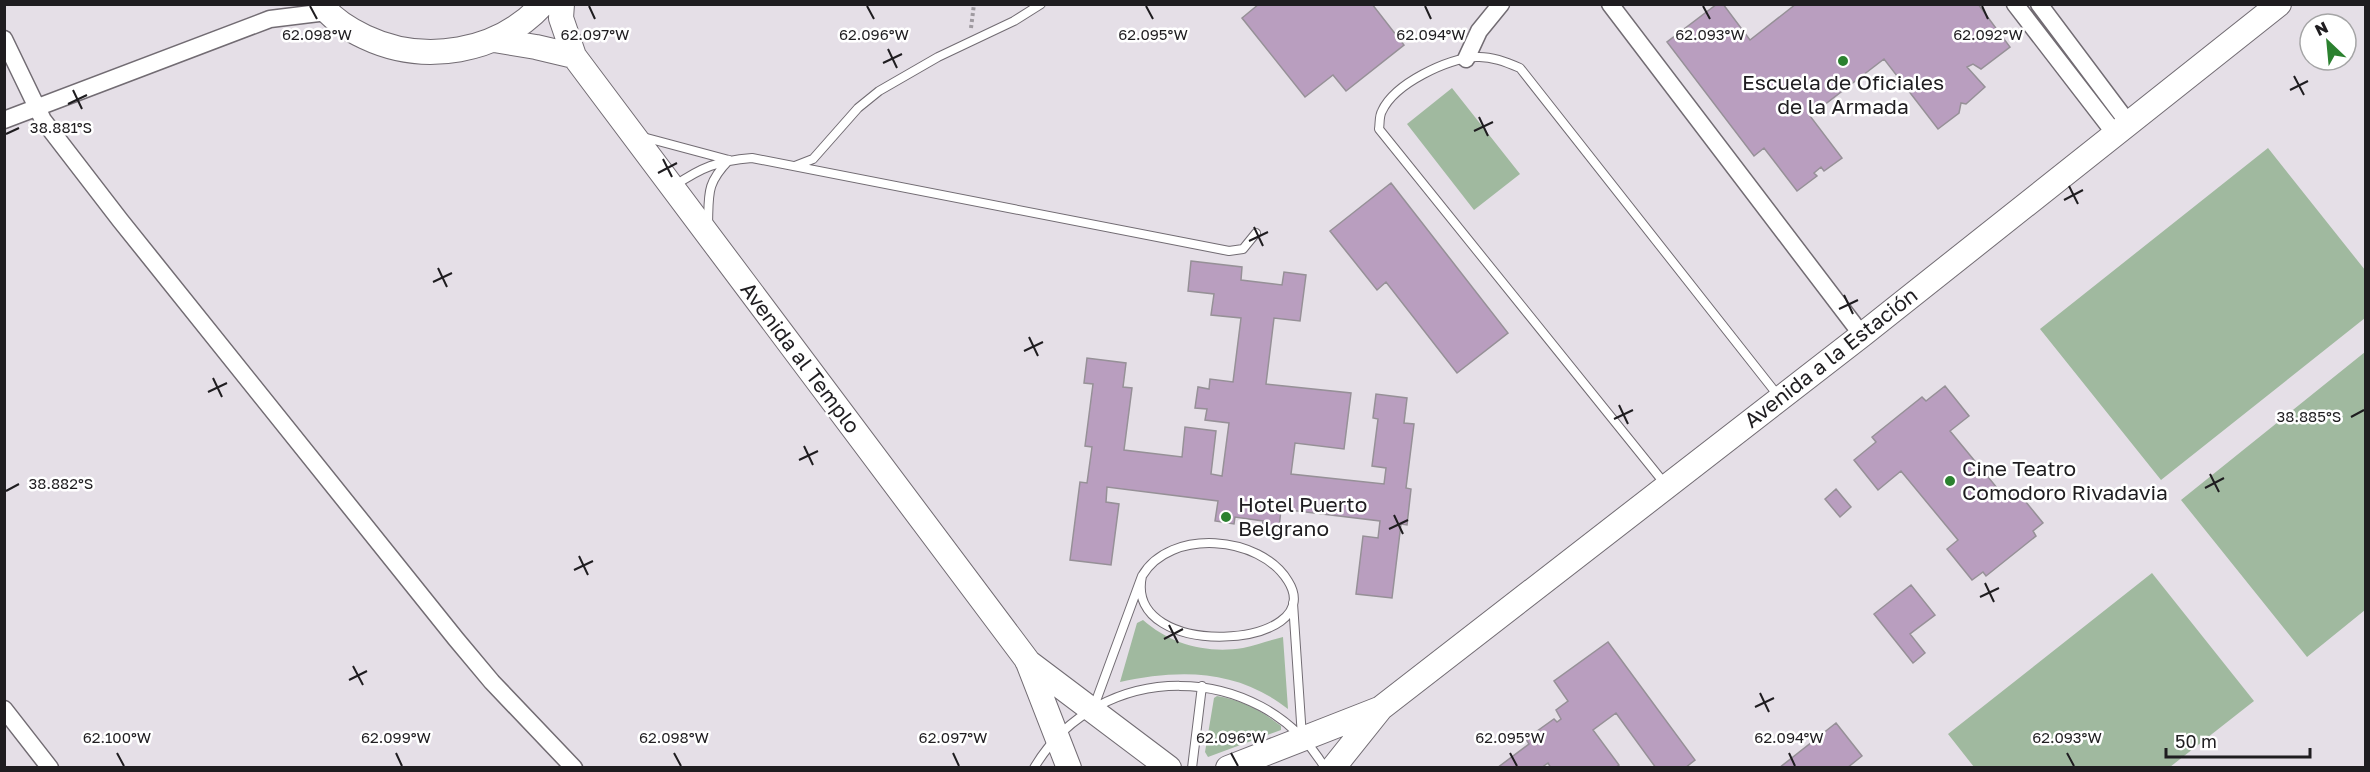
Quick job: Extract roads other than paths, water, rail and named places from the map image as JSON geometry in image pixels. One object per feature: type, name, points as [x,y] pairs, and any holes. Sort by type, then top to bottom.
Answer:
[{"type":"street","points":[[4,120],[274,12],[324,8],[351,30],[377,43],[406,51],[436,53],[465,49],[494,40],[532,17],[543,4]]},
{"type":"street","name":"Avenida al Templo","points":[[561,4],[561,18],[574,56],[1027,660]]},
{"type":"street","points":[[1466,59],[1479,31],[1501,4]]},
{"type":"street","points":[[1610,4],[1862,335]]},
{"type":"street","points":[[2015,4],[2122,129]]},
{"type":"street","points":[[2039,4],[2122,129]]},
{"type":"street","name":"Avenida a la Estación","points":[[1381,708],[1862,335],[2279,4]]},
{"type":"street","points":[[4,39],[36,109],[120,220],[456,639],[492,682],[574,768]]},
{"type":"street","points":[[494,40],[536,46],[574,56]]},
{"type":"street","points":[[1027,660],[1169,768]]},
{"type":"street","points":[[1027,660],[1069,768]]},
{"type":"street","points":[[1228,768],[1381,708]]},
{"type":"street","points":[[1333,768],[1381,708]]},
{"type":"street","points":[[4,709],[50,768]]},
{"type":"lane","points":[[795,166],[813,159],[858,108],[879,91],[1041,4]]},
{"type":"lane","points":[[1667,486],[1379,129],[1381,111],[1407,84],[1426,73],[1476,57],[1498,59],[1520,68],[1781,398]]},
{"type":"lane","points":[[632,133],[671,146],[730,160]]},
{"type":"lane","points":[[672,187],[701,168],[730,160],[752,158],[1229,251],[1243,249],[1256,233]]},
{"type":"lane","points":[[707,234],[710,192],[715,175],[730,160]]},
{"type":"lane","points":[[1092,710],[1147,566],[1165,553],[1190,546],[1223,545],[1250,551],[1275,565],[1291,585],[1302,738]]},
{"type":"lane","points":[[1142,576],[1139,586],[1141,597],[1146,607],[1155,616],[1169,626],[1210,637],[1253,634],[1279,623],[1287,616],[1293,595]]},
{"type":"lane","points":[[1192,768],[1203,686]]},
{"type":"lane","points":[[1034,768],[1057,737],[1092,710],[1123,695],[1152,687],[1203,686],[1244,697],[1265,708],[1302,738],[1325,768]]},
{"type":"place","name":"Escuela de Oficiales de la Armada","points":[[1843,61]]},
{"type":"place","name":"Cine Teatro Comodoro Rivadavia","points":[[1950,481]]},
{"type":"place","name":"Hotel Puerto Belgrano","points":[[1226,517]]}]
